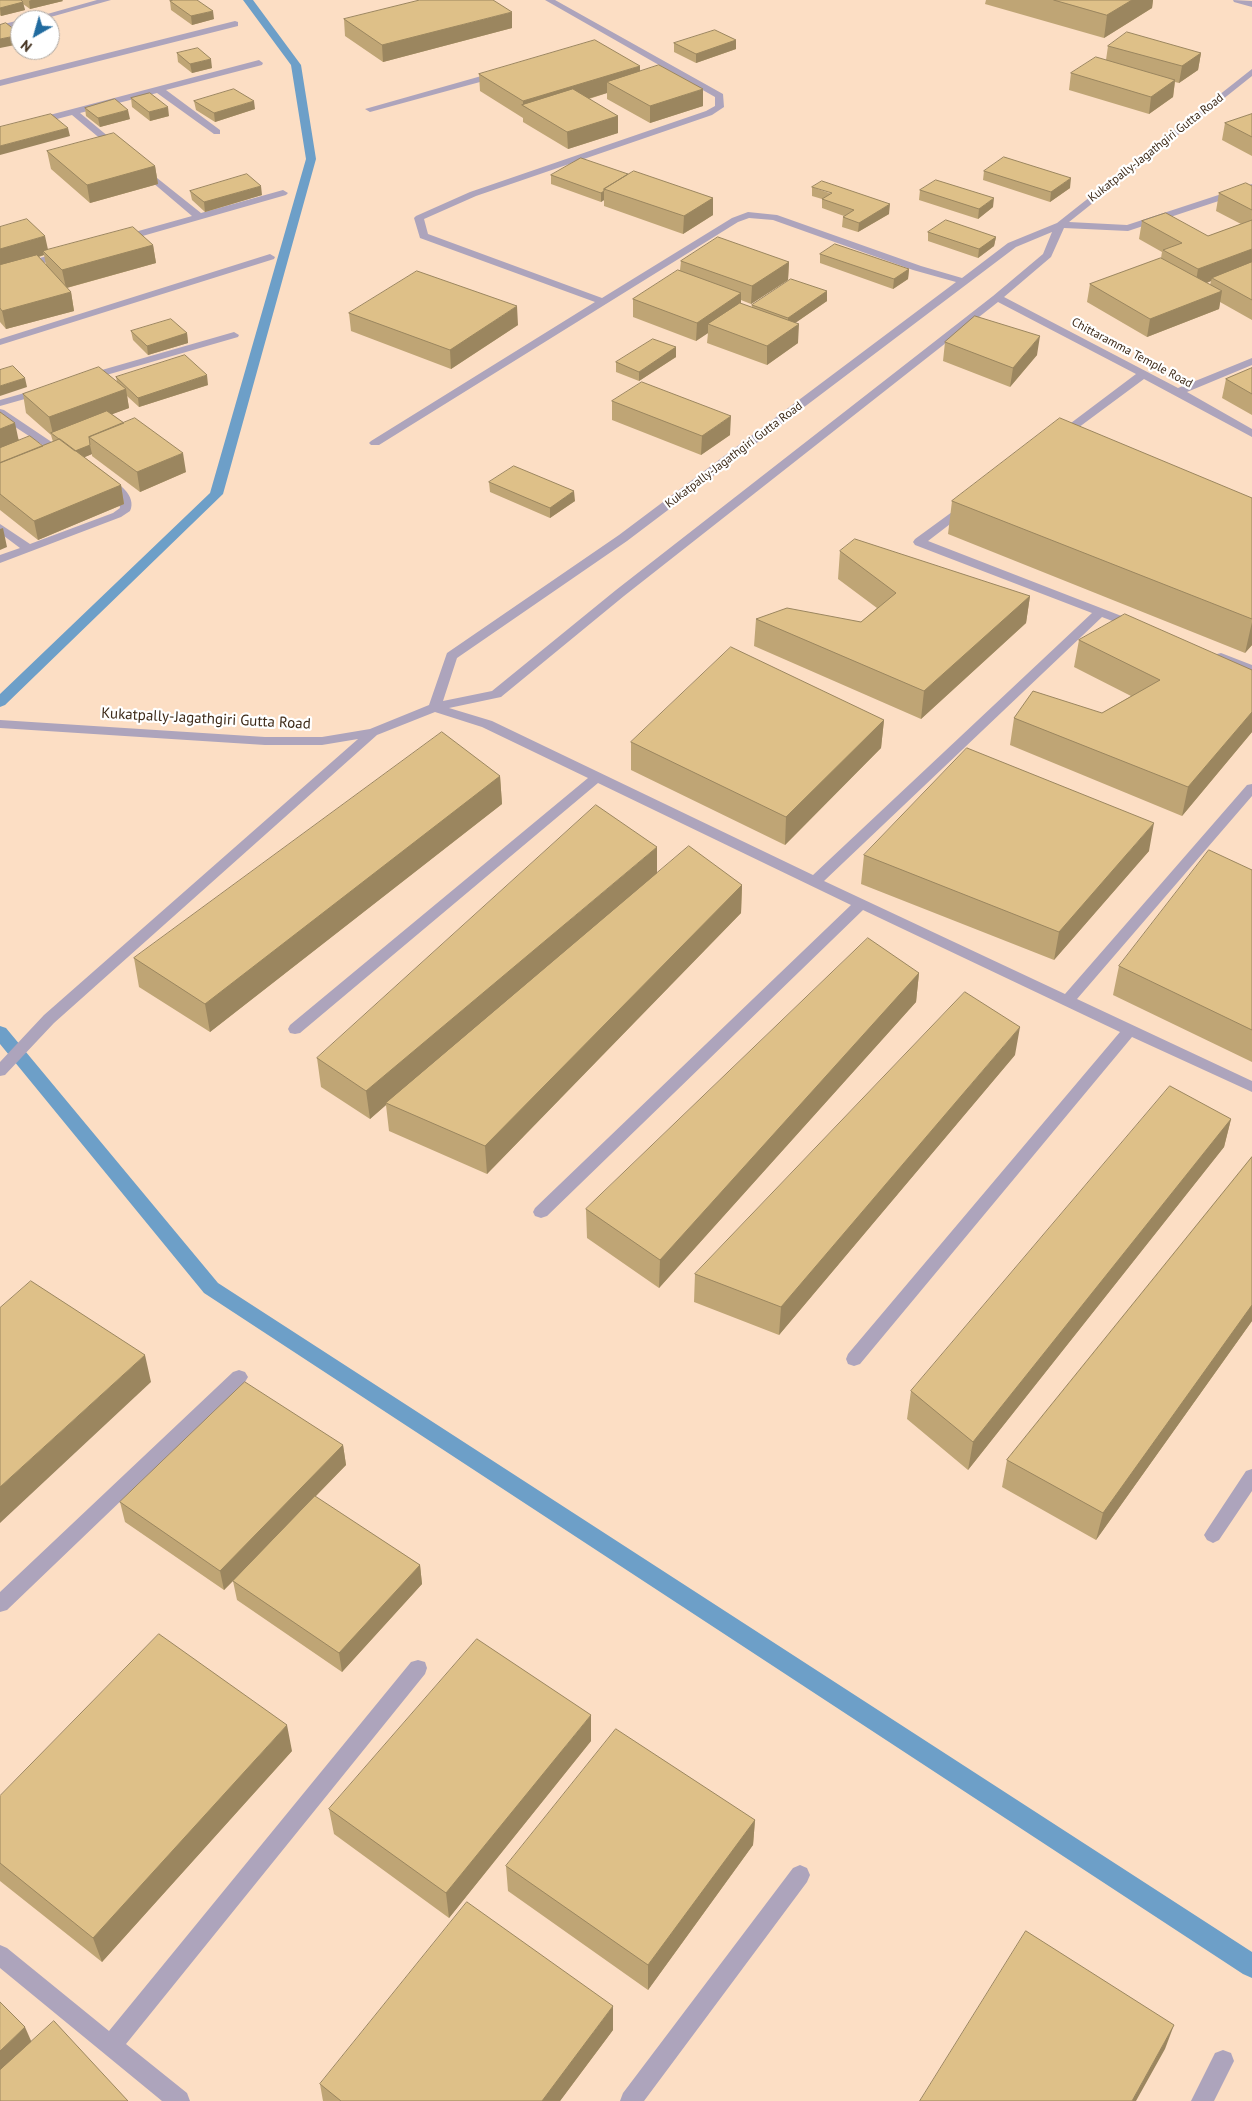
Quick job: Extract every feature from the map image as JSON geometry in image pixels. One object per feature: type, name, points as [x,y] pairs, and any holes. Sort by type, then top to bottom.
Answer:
[{"type":"street","points":[[60,12],[107,0]]},
{"type":"street","points":[[549,0],[617,43],[720,96],[719,107],[709,113],[473,194],[419,218],[423,236],[603,302]]},
{"type":"street","points":[[1237,0],[1252,4]]},
{"type":"street","points":[[0,82],[235,24]]},
{"type":"street","points":[[0,130],[259,63]]},
{"type":"street","points":[[370,109],[510,71]]},
{"type":"street","name":"Kukatpally-Jagathgiri Gutta Road","points":[[435,707],[451,656],[623,538],[1012,245],[1060,225],[1252,72]]},
{"type":"street","points":[[158,90],[217,132]]},
{"type":"street","points":[[73,112],[199,217]]},
{"type":"street","points":[[1060,225],[1128,228],[1252,187]]},
{"type":"street","points":[[114,240],[283,193]]},
{"type":"street","points":[[375,443],[734,220],[748,215],[774,217],[917,268],[963,281]]},
{"type":"street","name":"Kukatpally-Jagathgiri Gutta Road","points":[[0,724],[274,741],[322,741],[373,732],[435,707],[496,694],[620,593],[998,298],[1047,254],[1060,225]]},
{"type":"street","points":[[0,272],[76,251]]},
{"type":"street","points":[[0,342],[270,257]]},
{"type":"street","name":"Chittaramma Temple Road","points":[[998,298],[1178,392],[1252,434]]},
{"type":"street","points":[[75,381],[234,335]]},
{"type":"street","points":[[1178,392],[1252,361]]},
{"type":"street","points":[[1052,442],[1143,374]]},
{"type":"street","points":[[0,403],[56,386]]},
{"type":"street","points":[[0,412],[74,461]]},
{"type":"street","points":[[0,559],[117,515],[126,509],[126,499],[123,493],[99,477]]},
{"type":"street","points":[[974,500],[919,542],[1144,629]]},
{"type":"street","points":[[0,528],[28,548]]},
{"type":"street","points":[[815,881],[1099,613]]},
{"type":"street","points":[[1207,652],[1252,669]]},
{"type":"street","points":[[435,707],[487,724],[861,904],[1252,1087]]},
{"type":"street","points":[[0,1072],[49,1019],[373,732]]},
{"type":"street","points":[[296,1029],[597,778]]},
{"type":"street","points":[[1068,1000],[1252,788]]},
{"type":"street","points":[[541,1212],[861,904]]},
{"type":"street","points":[[854,1359],[1130,1030]]},
{"type":"street","points":[[0,1604],[239,1377]]},
{"type":"street","points":[[1213,1535],[1252,1476]]},
{"type":"street","points":[[111,2045],[418,1668]]},
{"type":"street","points":[[631,2101],[800,1875]]},
{"type":"street","points":[[0,1955],[179,2101]]},
{"type":"street","points":[[1202,2101],[1224,2061]]},
{"type":"building","points":[[0,0],[21,0],[23,2],[0,8]]},
{"type":"building","points":[[197,0],[213,11],[191,16],[170,1]]},
{"type":"building","points":[[420,0],[493,0],[512,12],[382,45],[344,19]]},
{"type":"building","points":[[1054,0],[1132,0],[1107,15]]},
{"type":"building","points":[[6,23],[10,26],[10,37],[0,39],[0,25]]},
{"type":"building","points":[[715,30],[736,40],[696,54],[674,43]]},
{"type":"building","points":[[1127,32],[1201,53],[1182,66],[1108,46]]},
{"type":"building","points":[[595,40],[640,66],[523,101],[479,74]]},
{"type":"building","points":[[198,48],[211,59],[190,64],[177,53]]},
{"type":"building","points":[[1096,57],[1175,80],[1151,97],[1071,73]]},
{"type":"building","points":[[659,65],[703,89],[650,106],[607,82]]},
{"type":"building","points":[[234,89],[254,101],[214,113],[194,101]]},
{"type":"building","points":[[573,89],[618,116],[567,132],[522,105]]},
{"type":"building","points":[[150,93],[168,107],[149,112],[131,98]]},
{"type":"building","points":[[115,99],[128,110],[98,118],[85,108]]},
{"type":"building","points":[[51,114],[68,128],[0,146],[0,127]]},
{"type":"building","points":[[1252,114],[1252,137],[1225,123]]},
{"type":"building","points":[[114,133],[155,166],[87,185],[47,151]]},
{"type":"building","points":[[1004,157],[1071,178],[1051,192],[984,171]]},
{"type":"building","points":[[581,158],[628,174],[604,189],[601,193],[551,175]]},
{"type":"building","points":[[634,171],[713,198],[684,216],[604,189]]},
{"type":"building","points":[[247,174],[261,186],[204,202],[190,191]]},
{"type":"building","points":[[936,180],[994,198],[979,209],[920,190]]},
{"type":"building","points":[[822,181],[890,204],[859,223],[843,217],[854,210],[822,199],[832,193],[812,187]]},
{"type":"building","points":[[1246,183],[1252,186],[1252,210],[1219,193]]},
{"type":"building","points":[[1166,213],[1208,236],[1252,220],[1252,249],[1198,269],[1163,250],[1182,243],[1142,221]]},
{"type":"building","points":[[27,219],[45,236],[0,249],[0,227]]},
{"type":"building","points":[[946,220],[996,237],[979,249],[928,232]]},
{"type":"building","points":[[133,227],[153,245],[62,270],[43,251]]},
{"type":"building","points":[[718,237],[789,262],[752,286],[681,261]]},
{"type":"building","points":[[835,244],[909,269],[894,279],[820,254]]},
{"type":"building","points":[[37,255],[71,292],[2,311],[0,308],[0,265]]},
{"type":"building","points":[[1161,258],[1222,291],[1150,319],[1090,284]]},
{"type":"building","points":[[1252,262],[1252,300],[1212,278]]},
{"type":"building","points":[[678,270],[741,293],[697,323],[633,299]]},
{"type":"building","points":[[417,271],[517,306],[450,350],[349,313]]},
{"type":"building","points":[[791,279],[827,291],[788,318],[752,305]]},
{"type":"building","points":[[740,303],[799,324],[767,346],[708,324]]},
{"type":"building","points":[[975,316],[1040,336],[1013,368],[945,342]]},
{"type":"building","points":[[171,319],[187,333],[147,346],[131,331]]},
{"type":"building","points":[[653,339],[676,347],[639,372],[616,362]]},
{"type":"building","points":[[185,355],[207,375],[138,398],[116,377]]},
{"type":"building","points":[[13,366],[25,378],[0,386],[0,370]]},
{"type":"building","points":[[99,367],[126,389],[49,417],[23,394]]},
{"type":"building","points":[[1252,368],[1252,394],[1226,379]]},
{"type":"building","points":[[642,382],[731,416],[702,436],[612,401]]},
{"type":"building","points":[[107,411],[124,423],[89,437],[90,445],[75,451],[51,433]]},
{"type":"building","points":[[0,412],[15,423],[0,429]]},
{"type":"building","points":[[135,418],[183,453],[137,472],[89,437]]},
{"type":"building","points":[[1060,418],[1252,498],[1252,619],[952,501]]},
{"type":"building","points":[[30,436],[43,446],[0,463],[0,448]]},
{"type":"building","points":[[60,439],[121,485],[34,521],[0,494],[0,463]]},
{"type":"building","points":[[514,466],[574,491],[550,508],[489,482]]},
{"type":"building","points":[[855,539],[1030,596],[924,691],[756,619],[787,608],[861,622],[896,593],[840,551]]},
{"type":"building","points":[[1125,614],[1252,670],[1252,712],[1188,787],[1014,718],[1033,691],[1102,713],[1160,680],[1079,640]]},
{"type":"building","points":[[731,647],[884,720],[786,817],[631,742]]},
{"type":"building","points":[[442,732],[500,776],[205,1004],[134,958]]},
{"type":"building","points":[[967,748],[1154,823],[1059,932],[864,855]]},
{"type":"building","points":[[596,805],[657,847],[366,1091],[317,1058]]},
{"type":"building","points":[[689,846],[742,885],[485,1146],[386,1103]]},
{"type":"building","points":[[1209,850],[1252,870],[1252,1030],[1119,966]]},
{"type":"building","points":[[868,938],[919,973],[660,1260],[586,1209]]},
{"type":"building","points":[[965,992],[1020,1027],[781,1307],[695,1274]]},
{"type":"building","points":[[1170,1086],[1231,1119],[973,1442],[911,1391]]},
{"type":"building","points":[[1252,1157],[1252,1305],[1103,1513],[1007,1460]]},
{"type":"building","points":[[31,1281],[145,1355],[0,1487],[0,1308]]},
{"type":"building","points":[[245,1382],[343,1445],[220,1571],[120,1502]]},
{"type":"building","points":[[315,1496],[420,1565],[339,1653],[233,1581]]},
{"type":"building","points":[[159,1634],[287,1725],[93,1938],[0,1863],[0,1796]]},
{"type":"building","points":[[477,1639],[591,1715],[446,1893],[329,1809]]},
{"type":"building","points":[[616,1729],[755,1820],[648,1965],[506,1866]]},
{"type":"building","points":[[467,1902],[613,2006],[542,2101],[341,2101],[320,2084]]},
{"type":"building","points":[[1026,1931],[1174,2025],[1132,2101],[920,2101]]},
{"type":"building","points":[[0,2002],[25,2027],[0,2051]]},
{"type":"building","points":[[54,2021],[128,2101],[0,2101],[0,2070]]},
{"type":"waterway","points":[[0,702],[216,494],[311,159],[296,65],[248,0]]},
{"type":"waterway","points":[[0,1032],[211,1288],[1252,1966]]}]
